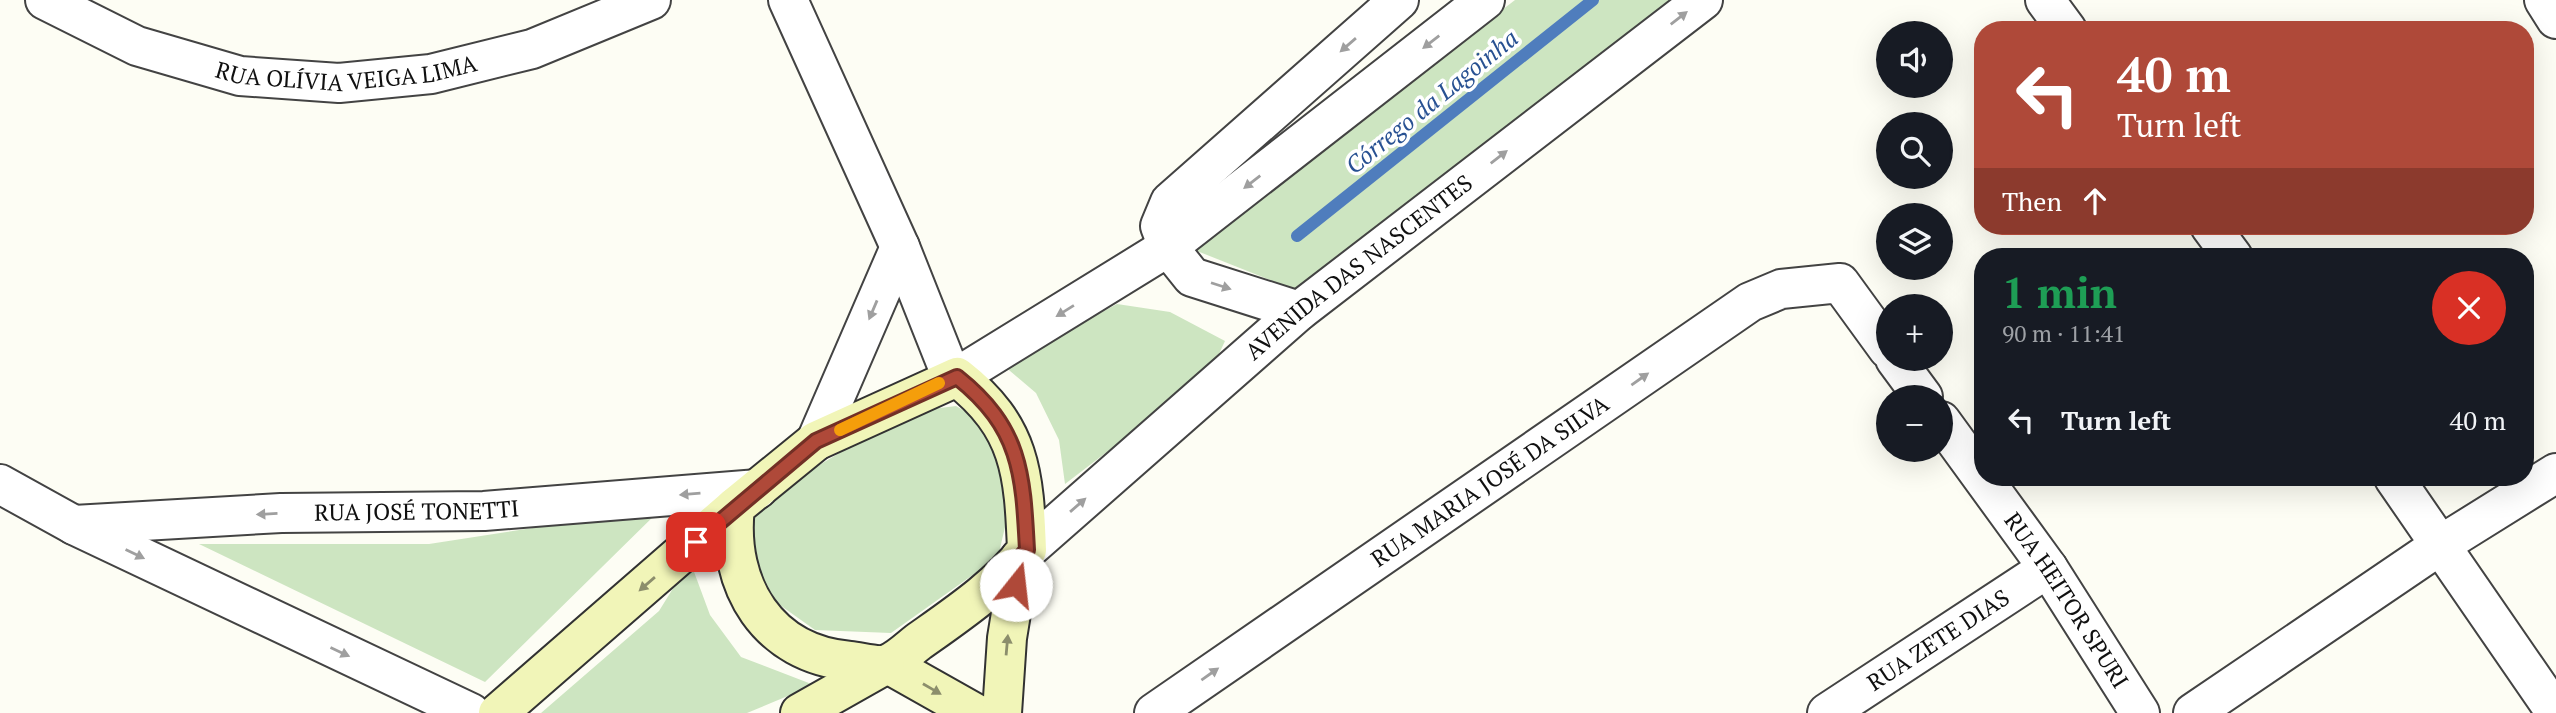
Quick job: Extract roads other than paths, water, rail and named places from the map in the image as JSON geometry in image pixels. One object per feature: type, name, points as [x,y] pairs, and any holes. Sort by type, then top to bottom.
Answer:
[{"type":"street","name":"RUA OLÍVIA VEIGA LIMA","points":[[46,0],[137,47],[240,76],[339,83],[431,74],[532,49],[652,0]]},
{"type":"street","points":[[788,0],[900,247],[954,377],[985,399],[1001,420],[1017,458],[1025,497],[1024,554],[1007,638],[1002,713]]},
{"type":"street","points":[[1299,311],[1192,277],[1168,247],[1160,226],[1170,202],[1399,0]]},
{"type":"street","points":[[498,713],[816,441],[954,377],[1168,247],[1485,0]]},
{"type":"street","name":"AVENIDA DAS NASCENTES","points":[[1024,554],[1299,311],[1703,0]]},
{"type":"street","points":[[2045,0],[2060,21]]},
{"type":"street","points":[[816,441],[900,247]]},
{"type":"street","name":"RUA MARIA JOSÉ DA SILVA","points":[[1154,713],[1750,302],[1782,289],[1840,284],[1876,333]]},
{"type":"street","name":"RUA HEITOR SPURI","points":[[1953,437],[1974,466]]},
{"type":"street","points":[[2193,713],[2442,544],[2556,473]]},
{"type":"street","points":[[0,484],[74,524],[471,713]]},
{"type":"street","name":"RUA HEITOR SPURI","points":[[1988,486],[2048,568],[2140,713]]},
{"type":"street","points":[[2399,486],[2442,544],[2556,713]]},
{"type":"street","points":[[747,498],[733,530],[741,582],[758,614],[806,649],[831,660],[887,664],[975,713]]},
{"type":"street","name":"RUA JOSÉ TONETTI","points":[[74,524],[281,513],[484,511],[747,498]]},
{"type":"street","points":[[800,713],[887,664],[970,605],[1024,554]]},
{"type":"street","name":"RUA ZETE DIAS","points":[[1827,713],[2048,568]]},
{"type":"waterway","name":"Córrego da Lagoinha","points":[[1297,236],[1593,0]]}]
